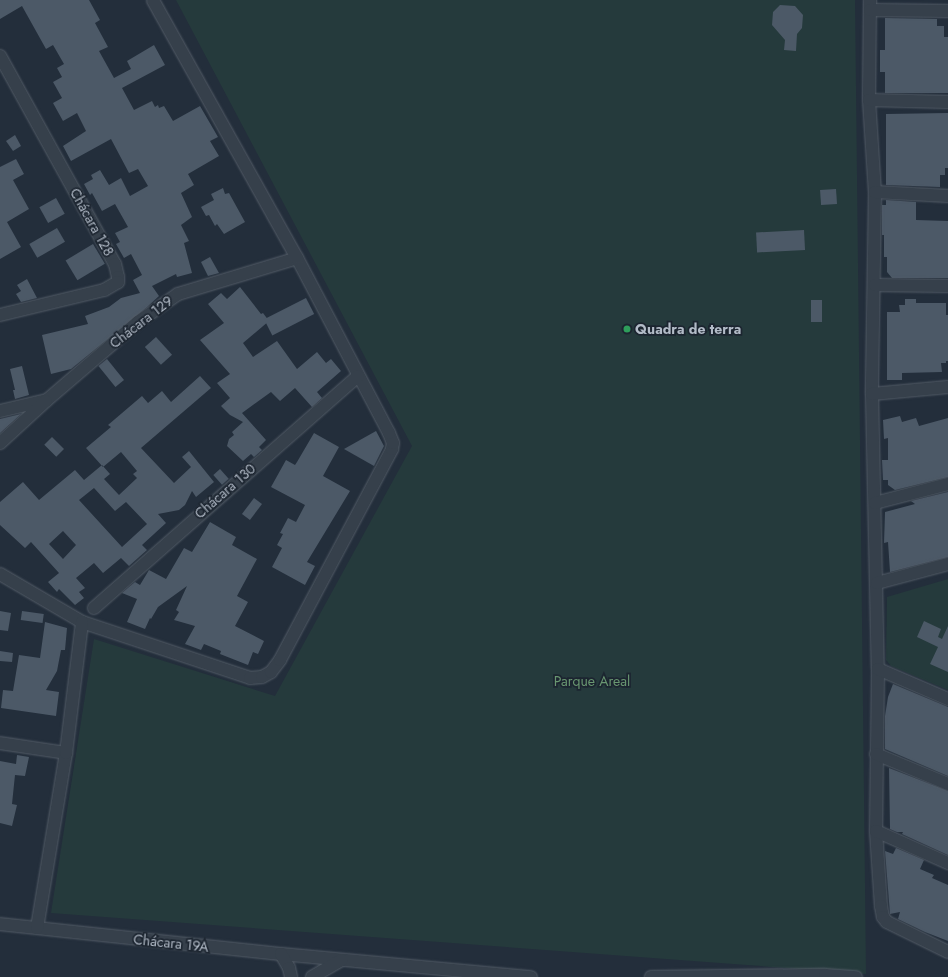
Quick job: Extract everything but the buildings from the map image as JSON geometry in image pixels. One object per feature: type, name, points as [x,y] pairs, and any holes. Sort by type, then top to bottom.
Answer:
[{"type":"street","points":[[0,574],[82,622],[250,678],[262,677],[271,672],[280,660],[392,449],[393,443],[389,433],[297,258],[153,0]]},
{"type":"street","points":[[948,11],[870,5],[869,100],[875,192],[875,285],[872,394],[878,669],[876,831],[883,917],[887,922],[899,929],[948,952]]},
{"type":"street","name":"Chácara 128","points":[[0,56],[115,264],[118,277],[118,282],[104,290],[0,316]]},
{"type":"street","points":[[869,100],[948,102]]},
{"type":"street","points":[[875,192],[948,196]]},
{"type":"street","name":"Chácara 129","points":[[0,411],[47,400],[138,322],[178,294],[297,258]]},
{"type":"street","points":[[875,285],[948,286]]},
{"type":"street","name":"Chácara 130","points":[[94,608],[358,376]]},
{"type":"street","points":[[872,394],[948,387]]},
{"type":"street","points":[[0,443],[47,400]]},
{"type":"street","points":[[875,503],[948,484]]},
{"type":"street","points":[[877,583],[948,564]]},
{"type":"street","points":[[37,928],[66,753],[82,622]]},
{"type":"street","points":[[878,669],[920,682],[948,699]]},
{"type":"street","points":[[0,743],[66,753]]},
{"type":"street","points":[[876,754],[948,784]]},
{"type":"street","points":[[876,831],[948,863]]},
{"type":"street","name":"Chácara 19A","points":[[0,924],[453,973],[531,977]]},
{"type":"street","points":[[282,954],[289,968],[291,977]]},
{"type":"street","points":[[312,977],[342,960]]},
{"type":"street","points":[[651,977],[825,975],[856,977]]},
{"type":"green space","name":"Parque Areal","points":[[176,0],[855,0],[866,974],[51,913],[94,639],[275,696],[412,446]]},
{"type":"green space","points":[[948,579],[948,690],[891,666],[886,660],[887,597]]},
{"type":"place","name":"Quadra de terra","points":[[627,329]]}]
